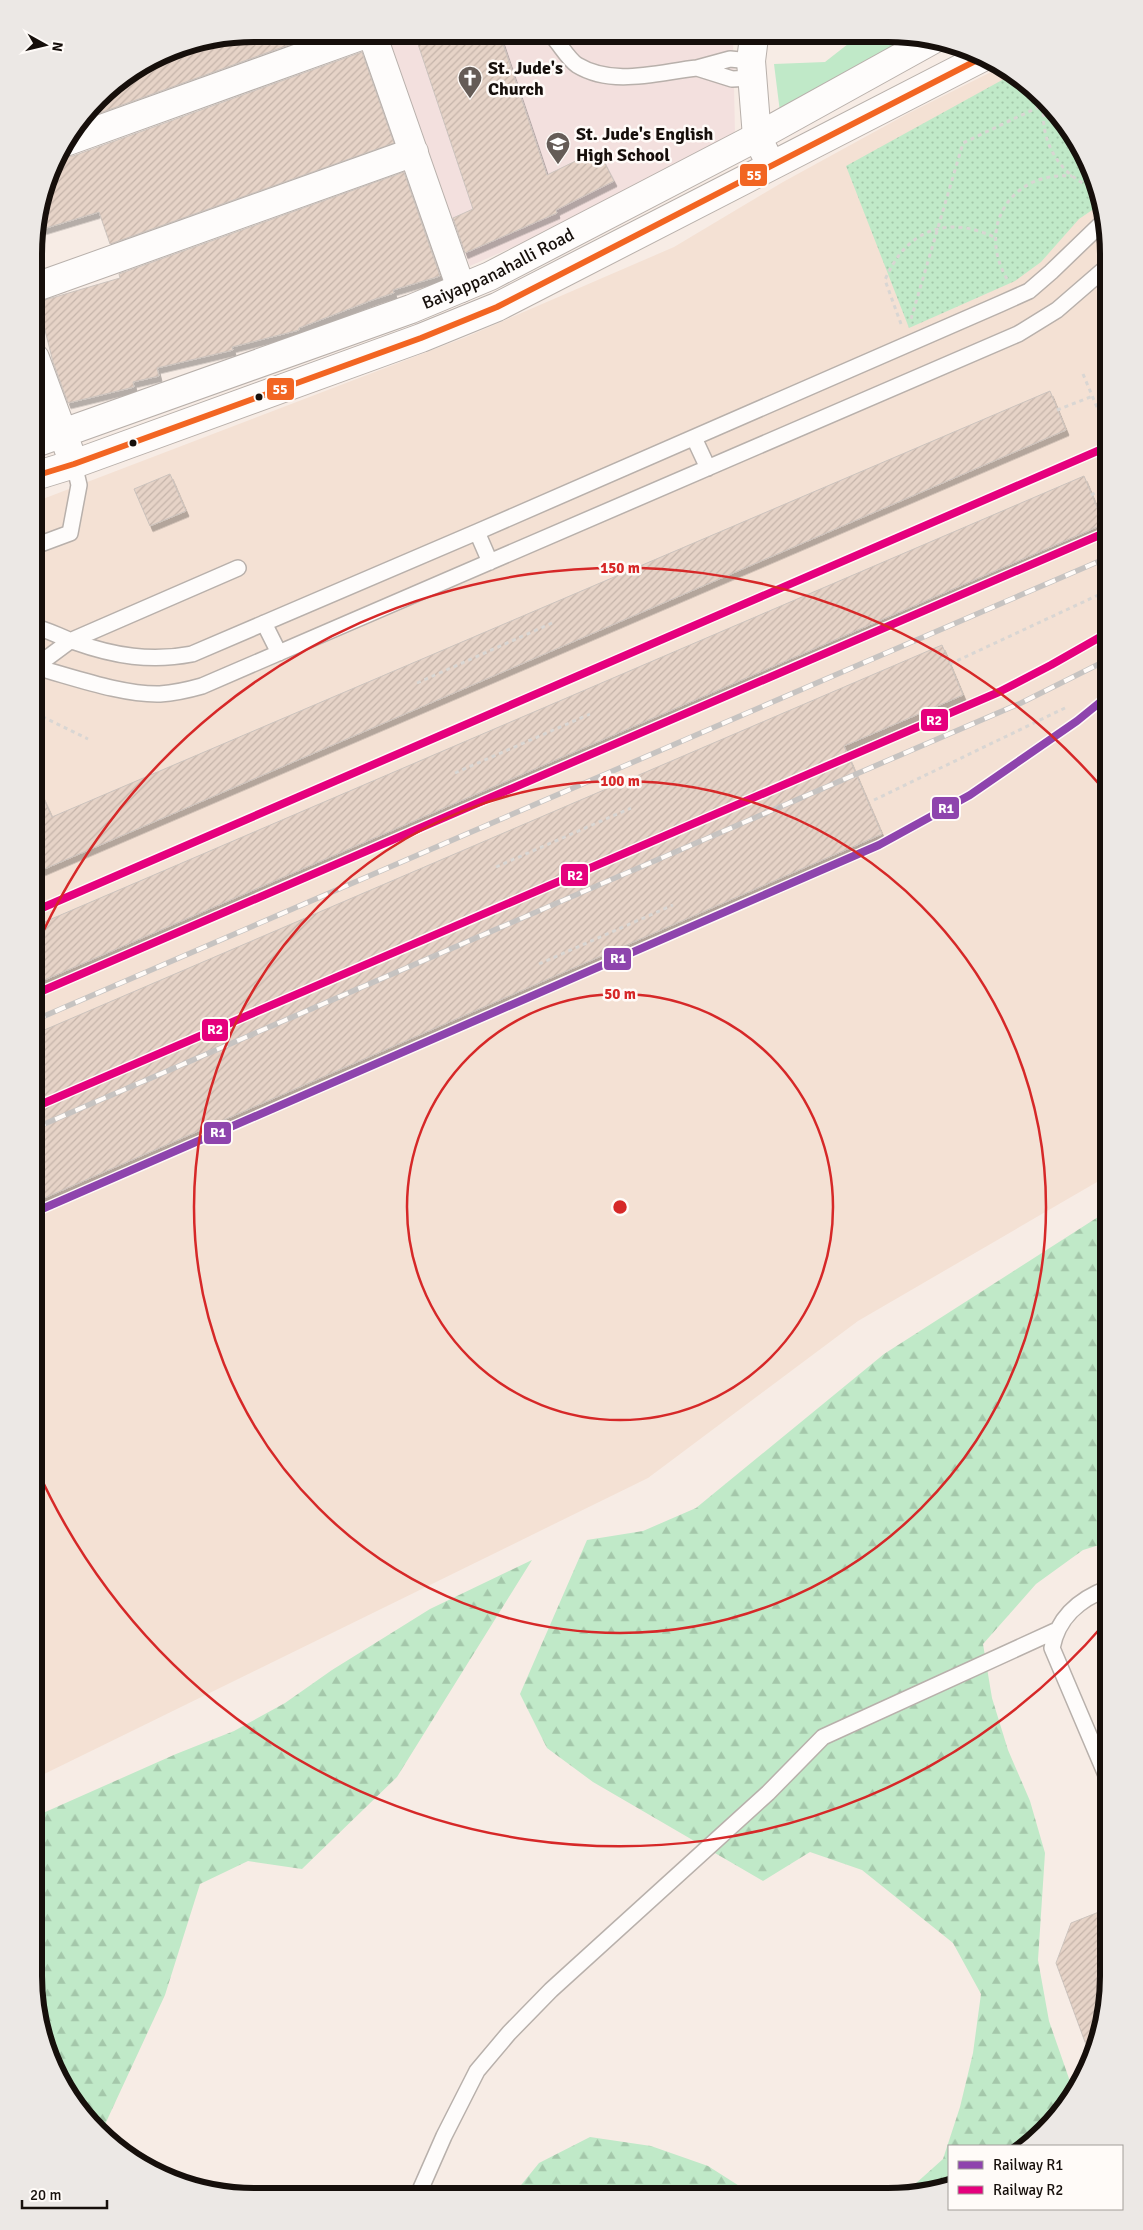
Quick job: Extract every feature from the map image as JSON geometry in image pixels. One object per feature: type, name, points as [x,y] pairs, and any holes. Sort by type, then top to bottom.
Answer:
[{"type":"street","points":[[78,138],[344,42]]},
{"type":"street","points":[[375,42],[461,288]]},
{"type":"street","name":"Baiyappanahalli Road","points":[[42,441],[367,326],[490,276],[757,137],[923,45]]},
{"type":"street","points":[[752,59],[757,137],[771,165]]},
{"type":"street","name":"Baiyappanahalli Road","points":[[42,474],[74,464],[421,338],[497,307],[975,61]]},
{"type":"street","points":[[42,285],[414,152]]},
{"type":"street","points":[[42,374],[74,464]]},
{"type":"lane","points":[[557,42],[576,64],[596,72],[623,78],[697,68],[732,79],[752,59]]},
{"type":"lane","points":[[42,631],[103,652],[146,659],[162,659],[192,654],[694,438],[904,342],[1023,294],[1052,272],[1099,226]]},
{"type":"lane","points":[[42,669],[136,693],[160,694],[202,686],[1018,334],[1057,310],[1100,273]]},
{"type":"lane","points":[[694,438],[708,468]]},
{"type":"lane","points":[[42,543],[70,533],[79,485],[74,464]]},
{"type":"lane","points":[[477,532],[490,562]]},
{"type":"lane","points":[[42,662],[70,641],[238,568]]},
{"type":"lane","points":[[264,623],[278,653]]},
{"type":"lane","points":[[1100,1591],[1093,1594],[1070,1611],[1055,1631],[1052,1648],[1100,1761]]},
{"type":"lane","points":[[421,2188],[444,2136],[477,2071],[509,2033],[558,1983],[768,1793],[823,1737],[1055,1631]]},
{"type":"path","points":[[904,342],[963,143],[1041,106]]},
{"type":"path","points":[[1045,111],[1043,121],[1047,140],[1056,160],[1072,176],[1089,187]]},
{"type":"path","points":[[1023,294],[1010,282],[1002,268],[996,246],[998,220],[1002,210],[1024,186],[1044,176],[1072,176]]},
{"type":"path","points":[[904,342],[885,280],[899,253],[924,233],[938,228],[955,226],[970,228],[996,238]]},
{"type":"path","points":[[1083,374],[1100,414]]},
{"type":"path","points":[[1057,410],[1093,396]]},
{"type":"path","points":[[1091,495],[1100,490]]},
{"type":"path","points":[[950,664],[1100,594]]},
{"type":"path","points":[[417,683],[552,623]]},
{"type":"path","points":[[874,800],[1065,708]]},
{"type":"path","points":[[456,773],[590,714]]},
{"type":"path","points":[[42,716],[88,739]]},
{"type":"path","points":[[496,867],[631,808]]},
{"type":"path","points":[[539,964],[672,905]]},
{"type":"shaded area","name":"St. Jude's English High School","points":[[387,42],[733,42],[735,136],[631,195],[470,266]]},
{"type":"shaded area","points":[[995,71],[1018,86],[1039,104],[1057,125],[1072,148],[1084,173],[1093,199],[1099,226],[1100,1180],[858,1321],[648,1478],[42,1775],[42,499],[466,337],[674,247],[783,182],[907,114]]},
{"type":"green space","points":[[851,42],[898,43],[780,112],[774,64],[825,62]]},
{"type":"green space","points":[[1006,78],[1039,104],[1057,125],[1079,161],[1095,208],[1079,219],[1041,262],[1015,281],[909,328],[846,166]]},
{"type":"green space","points":[[1100,1216],[1100,1545],[1083,1550],[1036,1584],[983,1644],[992,1698],[1008,1750],[1030,1801],[1045,1853],[1038,1960],[1049,2021],[1071,2084],[1057,2105],[1039,2126],[1016,2145],[948,2145],[948,2179],[913,2186],[943,2159],[960,2107],[973,2053],[981,1994],[953,1943],[862,1870],[810,1852],[763,1881],[593,1782],[547,1748],[520,1694],[587,1540],[643,1531],[696,1508],[884,1354]]},
{"type":"green space","points":[[532,1560],[397,1777],[302,1869],[248,1861],[200,1884],[165,1995],[104,2126],[86,2105],[64,2069],[50,2031],[44,2004],[42,1976],[42,1813],[176,1754],[234,1731],[285,1703],[332,1670],[430,1609]]},
{"type":"green space","points":[[590,2137],[651,2146],[708,2166],[742,2188],[519,2188],[539,2163]]},
{"type":"building","points":[[297,42],[95,115],[104,104],[125,86],[161,64],[186,54],[226,44]]},
{"type":"building","name":"St. Jude's Church","points":[[417,42],[502,42],[547,175],[598,150],[614,181],[556,210],[557,213],[465,253],[453,218],[473,209]]},
{"type":"building","points":[[362,52],[394,143],[110,244],[99,212],[44,229],[50,199],[59,173],[67,156],[73,156]]},
{"type":"building","points":[[404,172],[440,276],[393,290],[394,293],[299,328],[299,330],[232,347],[233,350],[157,368],[159,376],[133,382],[134,387],[68,403],[53,362],[42,318],[42,301],[120,278],[119,274]]},
{"type":"building","points":[[1050,391],[1066,430],[42,870],[42,795],[52,817]]},
{"type":"building","points":[[170,474],[186,511],[150,526],[134,489]]},
{"type":"building","points":[[1084,476],[1100,514],[1100,526],[42,981],[42,923]]},
{"type":"building","points":[[942,645],[963,695],[844,746],[882,834],[42,1199],[42,1031]]},
{"type":"building","points":[[1100,1912],[1099,2004],[1087,2048],[1056,1963],[1071,1923]]},
{"type":"railway","points":[[42,908],[1100,450]]},
{"type":"railway","points":[[42,991],[1100,535]]},
{"type":"railway","points":[[42,1017],[1100,561]]},
{"type":"railway","points":[[42,1104],[999,692],[1100,637]]},
{"type":"railway","points":[[42,1125],[1021,703],[1100,664]]},
{"type":"railway","points":[[42,1209],[879,845],[970,795],[1077,721],[1100,702]]},
{"type":"rail line","name":"R2","points":[[42,908],[1100,450]]},
{"type":"rail line","name":"R2","points":[[42,991],[1100,535]]},
{"type":"rail line","name":"R2","points":[[42,1104],[999,692],[1100,637]]},
{"type":"rail line","name":"R1","points":[[42,1209],[879,845],[970,795],[1077,721],[1100,702]]},
{"type":"transit line","name":"55","points":[[42,474],[74,464],[421,338],[497,307],[975,61]]},
{"type":"place","name":"St. Jude's Church","points":[[470,99]]},
{"type":"place","name":"St. Jude's English High School","points":[[558,165]]}]
